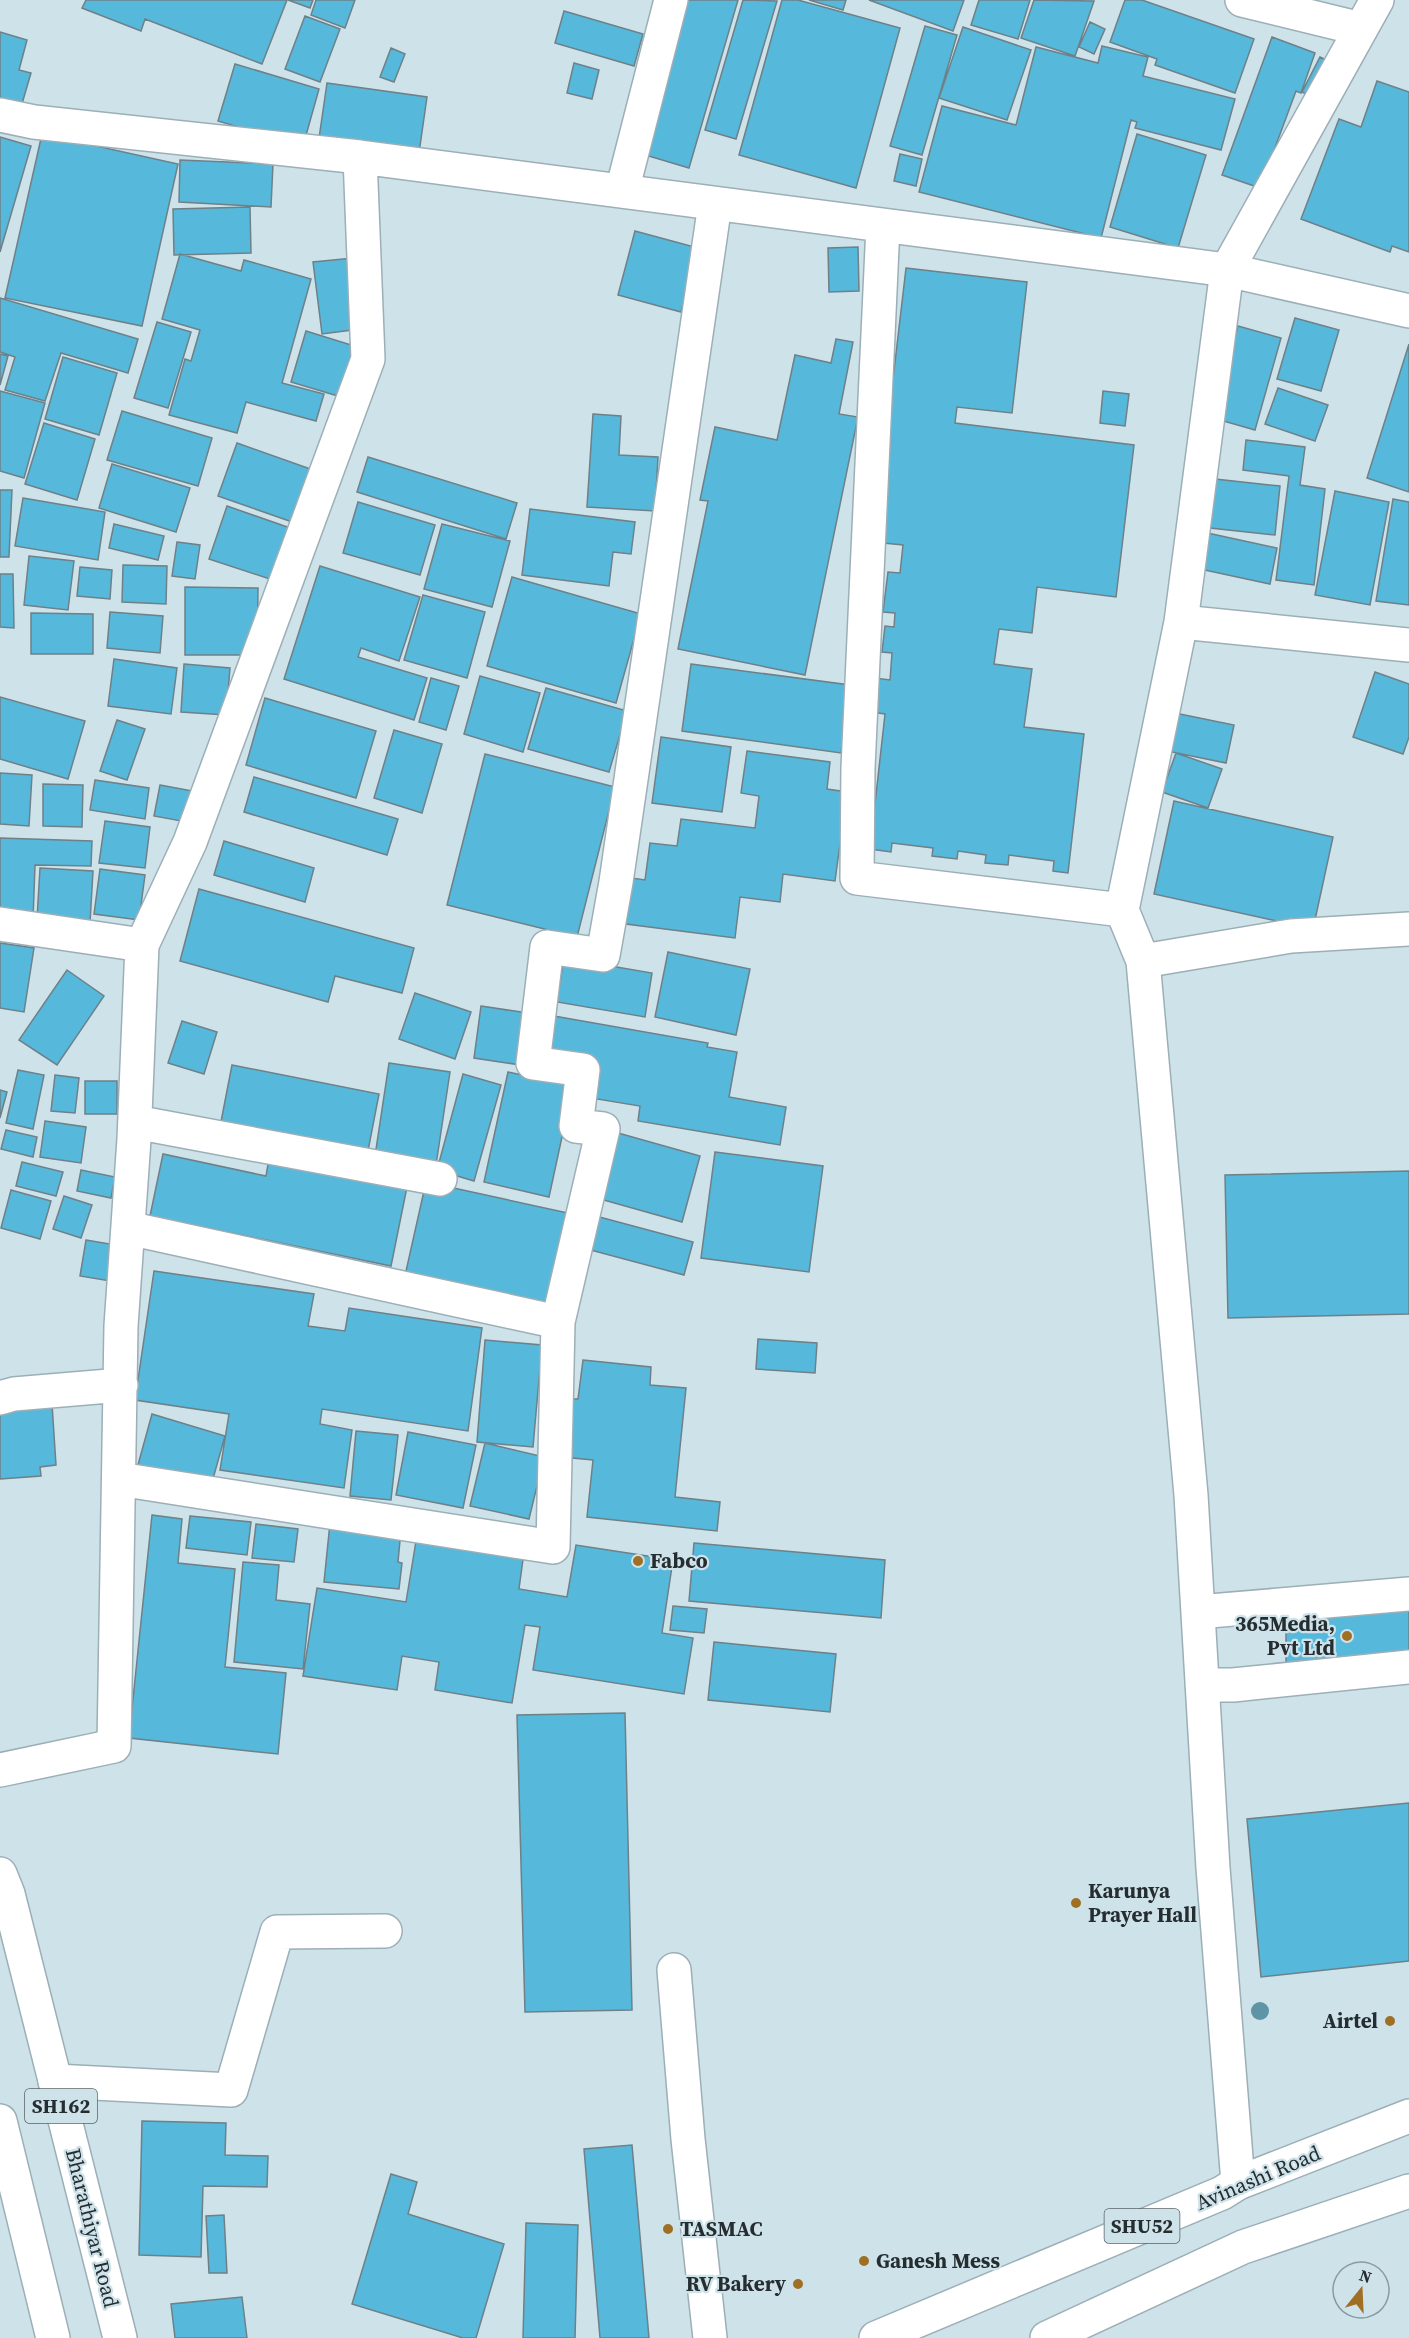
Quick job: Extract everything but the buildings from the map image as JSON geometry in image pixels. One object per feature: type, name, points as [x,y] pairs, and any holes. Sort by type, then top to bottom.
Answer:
[{"type":"street","points":[[622,191],[670,0]]},
{"type":"street","points":[[1242,0],[1361,29]]},
{"type":"street","points":[[1238,2183],[1213,1868],[1191,1495],[1143,961],[1122,910],[1181,622],[1227,270],[1377,0]]},
{"type":"street","points":[[0,115],[34,122],[360,157],[1227,270],[1409,311]]},
{"type":"street","points":[[0,1770],[114,1746],[122,1326],[135,1122],[142,945],[190,842],[368,359],[360,157]]},
{"type":"street","points":[[119,1479],[553,1547],[558,1322],[603,1129],[576,1126],[583,1070],[533,1063],[547,947],[603,955],[616,882],[715,204]]},
{"type":"street","points":[[884,226],[859,757],[857,878],[1122,910]]},
{"type":"street","points":[[1181,622],[1409,645]]},
{"type":"street","points":[[0,924],[142,945]]},
{"type":"street","points":[[1143,961],[1292,936],[1409,929]]},
{"type":"street","points":[[135,1122],[440,1179]]},
{"type":"street","points":[[128,1228],[558,1322]]},
{"type":"street","points":[[0,1398],[14,1394],[121,1385]]},
{"type":"street","points":[[1198,1612],[1409,1594]]},
{"type":"street","points":[[1202,1685],[1233,1685],[1409,1667]]},
{"type":"street","name":"Bharathiyar Road","points":[[0,1874],[8,1894],[120,2338]]},
{"type":"street","points":[[55,2081],[231,2090],[277,1932],[385,1931]]},
{"type":"street","points":[[674,1970],[688,2139],[710,2338]]},
{"type":"street","name":"Avinashi Road","points":[[876,2338],[1222,2193],[1238,2183],[1409,2116]]},
{"type":"street","name":"SH162","points":[[0,2121],[52,2338]]},
{"type":"street","name":"SHU52","points":[[1047,2338],[1243,2247],[1409,2191]]},
{"type":"place","name":"Fabco","points":[[638,1561]]},
{"type":"place","name":"365Media, Pvt Ltd","points":[[1347,1636]]},
{"type":"place","name":"Karunya Prayer Hall","points":[[1076,1903]]},
{"type":"place","name":"Airtel","points":[[1390,2021]]},
{"type":"place","name":"TASMAC","points":[[668,2229]]},
{"type":"place","name":"Ganesh Mess","points":[[864,2261]]},
{"type":"place","name":"RV Bakery","points":[[798,2284]]}]
